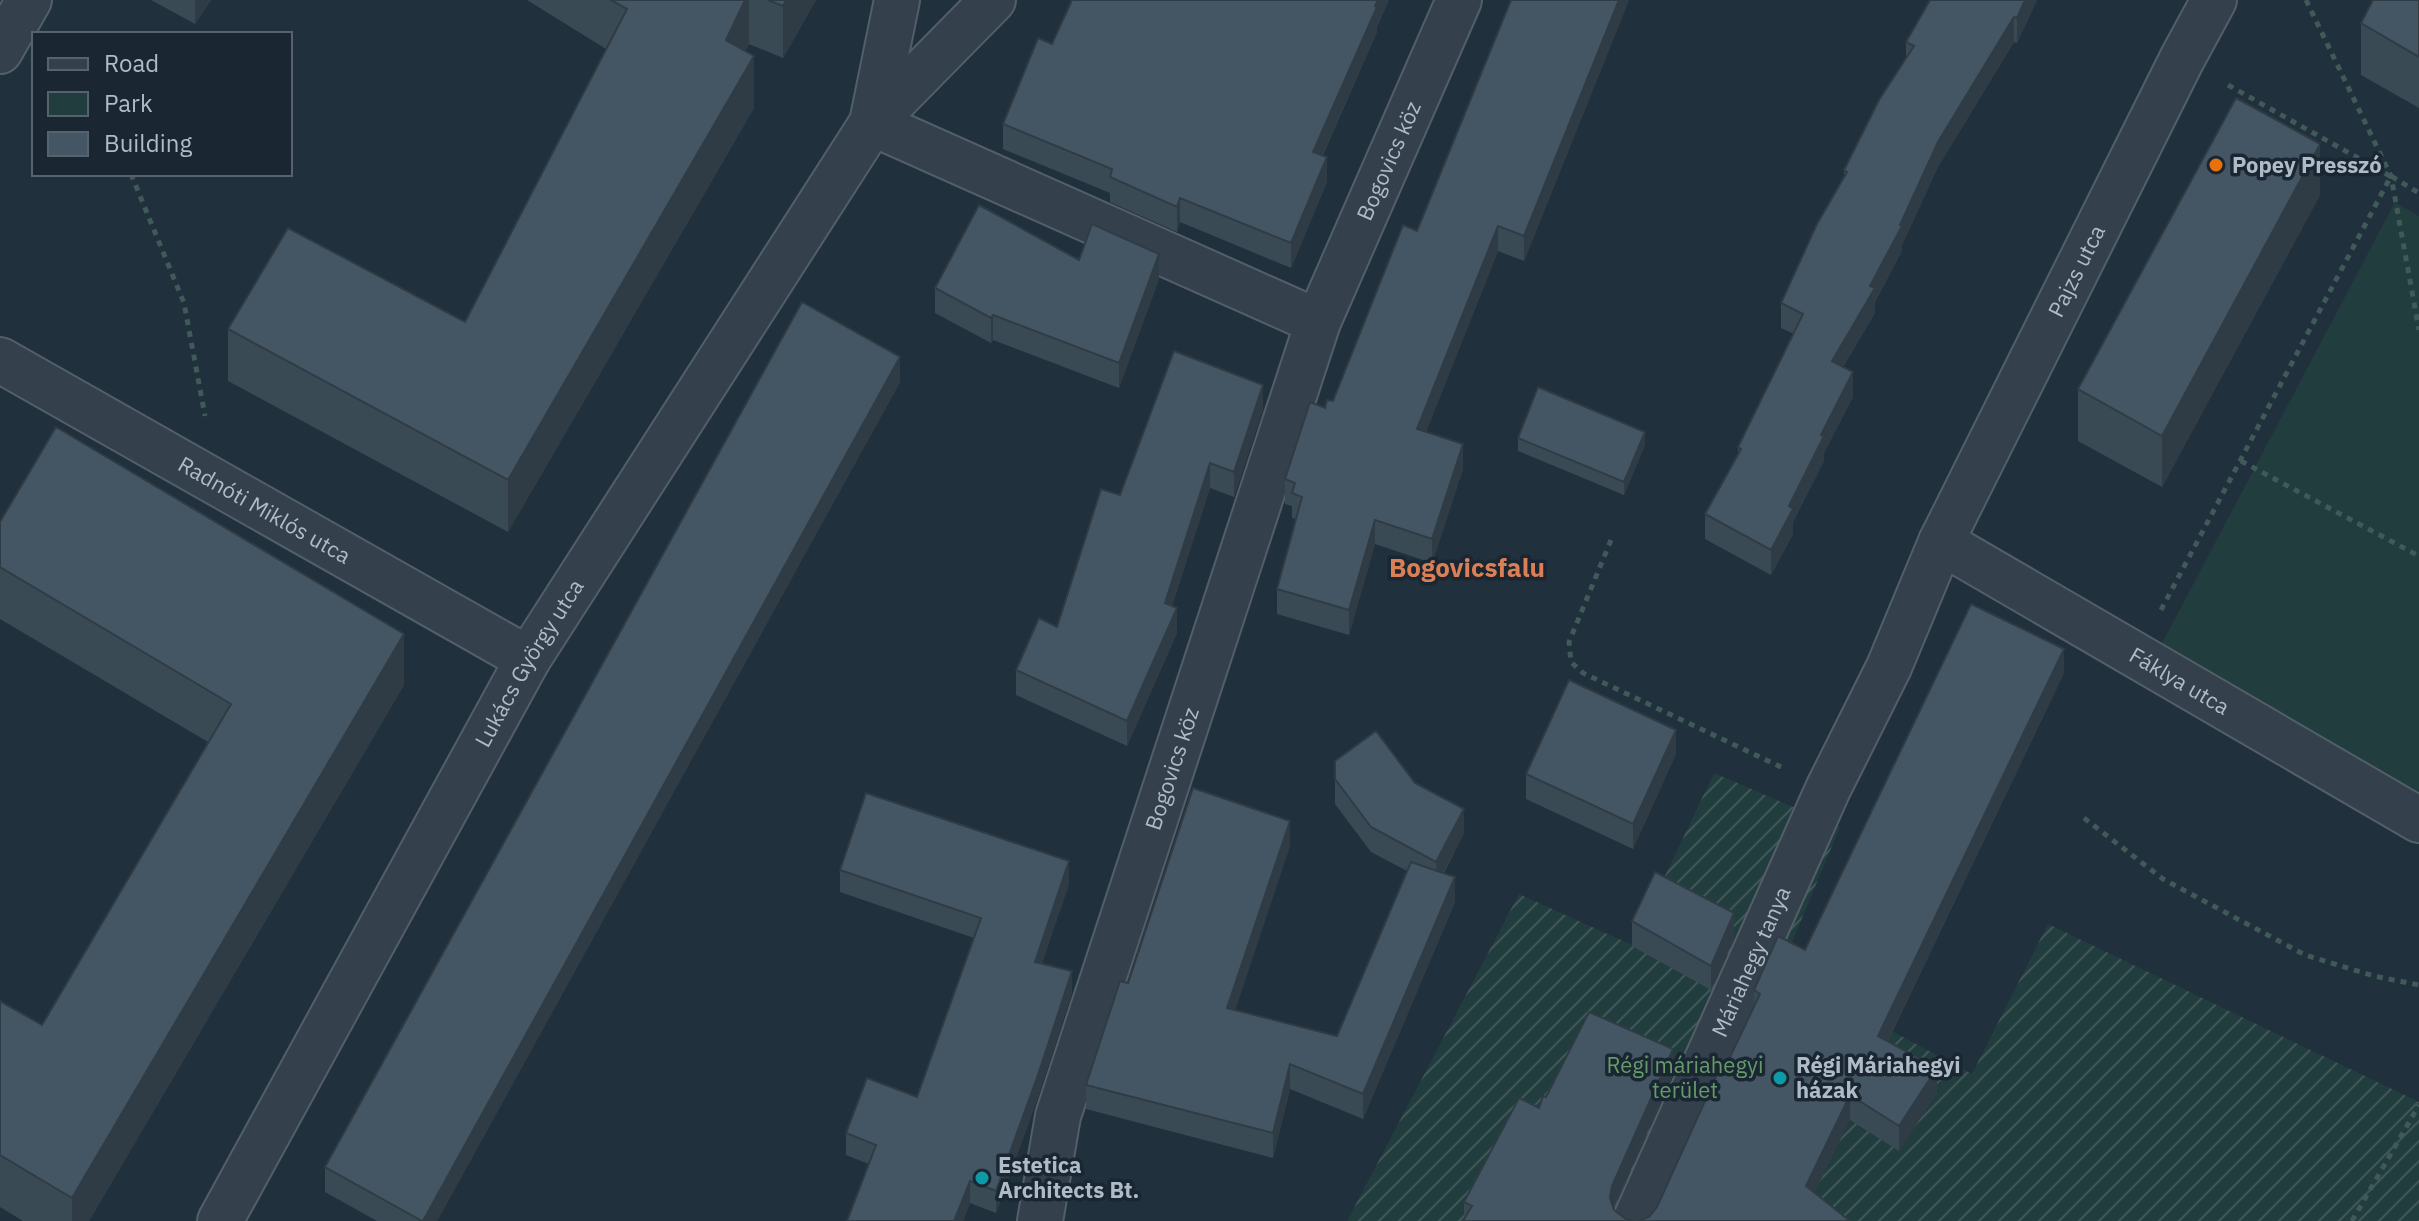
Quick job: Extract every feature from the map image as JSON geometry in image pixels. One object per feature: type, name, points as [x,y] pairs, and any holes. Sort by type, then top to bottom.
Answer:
[{"type":"street","points":[[0,51],[29,0]]},
{"type":"street","name":"Lukács György utca","points":[[872,123],[897,0]]},
{"type":"street","name":"Lukács György utca","points":[[220,1221],[528,659],[872,123],[993,0]]},
{"type":"street","name":"Bogovics köz","points":[[1040,1221],[1058,1116],[1318,322],[1459,0]]},
{"type":"street","name":"Pajzs utca","points":[[1941,542],[2214,0]]},
{"type":"street","points":[[872,123],[1318,322]]},
{"type":"street","name":"Radnóti Miklós utca","points":[[0,360],[528,659]]},
{"type":"street","name":"Fáklya utca","points":[[1941,542],[2419,820]]},
{"type":"street","name":"Máriahegy tanya","points":[[1635,1221],[1828,789],[1889,667],[1941,542]]},
{"type":"path","points":[[2306,0],[2391,176],[2419,330]]},
{"type":"path","points":[[2182,59],[2419,193]]},
{"type":"path","points":[[132,176],[184,303],[218,483]]},
{"type":"path","points":[[2137,656],[2391,176]]},
{"type":"path","points":[[2241,461],[2419,556]]},
{"type":"path","points":[[1611,540],[1569,642],[1571,662],[1583,673],[1828,789]]},
{"type":"path","points":[[2084,818],[2163,879],[2305,955],[2374,976],[2419,985]]},
{"type":"path","points":[[2352,1221],[2419,1105]]},
{"type":"green space","points":[[2395,202],[2419,216],[2419,795],[2160,647]]},
{"type":"green space","name":"Régi máriahegyi terület","points":[[1714,773],[1840,827],[1780,971],[1972,1074],[2048,924],[2419,1102],[2419,1221],[1347,1221],[1519,894],[1632,945]]},
{"type":"building","points":[[611,0],[745,0],[726,40],[754,56],[508,480],[228,329],[288,228],[465,322],[627,9]]},
{"type":"building","points":[[768,0],[786,0],[783,6]]},
{"type":"building","points":[[1072,0],[1378,0],[1313,152],[1327,157],[1291,243],[1180,198],[1177,207],[1110,177],[1112,169],[1003,124],[1038,38],[1052,44]]},
{"type":"building","points":[[1511,0],[1619,0],[1524,236],[1498,226],[1417,429],[1463,444],[1432,539],[1375,520],[1349,610],[1277,589],[1302,497],[1292,493],[1295,483],[1285,479],[1310,402],[1325,408],[1327,400],[1333,401],[1403,225],[1417,231]]},
{"type":"building","points":[[1930,0],[2025,0],[2017,18],[2014,17],[1938,142],[1902,226],[1870,286],[1875,288],[1832,361],[1853,372],[1789,506],[1793,509],[1771,550],[1705,514],[1741,449],[1738,447],[1803,314],[1781,303],[1817,224],[1847,172],[1844,170],[1879,100],[1914,46],[1906,42]]},
{"type":"building","points":[[2373,0],[2419,0],[2419,57],[2361,23]]},
{"type":"building","points":[[2236,98],[2320,144],[2162,436],[2078,389]]},
{"type":"building","points":[[979,205],[1079,260],[1092,224],[1159,254],[1119,363],[993,315],[991,318],[935,288]]},
{"type":"building","points":[[802,302],[900,357],[422,1221],[325,1167]]},
{"type":"building","points":[[1174,351],[1263,385],[1234,472],[1210,463],[1165,603],[1177,608],[1127,721],[1016,670],[1039,618],[1057,627],[1101,489],[1120,495]]},
{"type":"building","points":[[1538,387],[1645,432],[1624,482],[1518,438]]},
{"type":"building","points":[[56,427],[404,634],[72,1198],[0,1155],[0,1001],[42,1025],[231,704],[0,567],[0,522]]},
{"type":"building","points":[[1971,604],[2064,649],[1878,1036],[1937,1068],[1899,1126],[1850,1095],[1806,1186],[1850,1221],[1637,1221],[1649,1217],[1657,1207],[1719,1070],[1723,1072],[1760,994],[1754,990],[1778,936],[1805,950]]},
{"type":"building","points":[[1569,680],[1676,730],[1633,824],[1526,774]]},
{"type":"building","points":[[1376,731],[1415,783],[1464,809],[1436,862],[1371,827],[1335,779],[1335,761]]},
{"type":"building","points":[[1193,788],[1290,821],[1227,1008],[1337,1036],[1411,862],[1455,877],[1363,1094],[1290,1064],[1273,1133],[1086,1085],[1120,981],[1128,983]]},
{"type":"building","points":[[866,793],[1069,861],[1035,962],[1072,971],[996,1191],[970,1181],[954,1221],[847,1221],[876,1145],[846,1133],[867,1078],[917,1097],[981,918],[840,870]]},
{"type":"building","points":[[1655,872],[1734,913],[1711,966],[1632,921]]},
{"type":"building","points":[[1589,1012],[1673,1049],[1612,1186],[1610,1198],[1614,1210],[1626,1219],[1635,1221],[1463,1221],[1472,1206],[1464,1202],[1519,1098],[1539,1108]]},
{"type":"place","name":"Popey Presszó","points":[[2216,165]]},
{"type":"place","name":"Régi Máriahegyi házak","points":[[1780,1078]]},
{"type":"place","name":"Estetica Architects Bt.","points":[[982,1178]]},
{"type":"district","name":"Bogovicsfalu","points":[[1467,568]]}]
